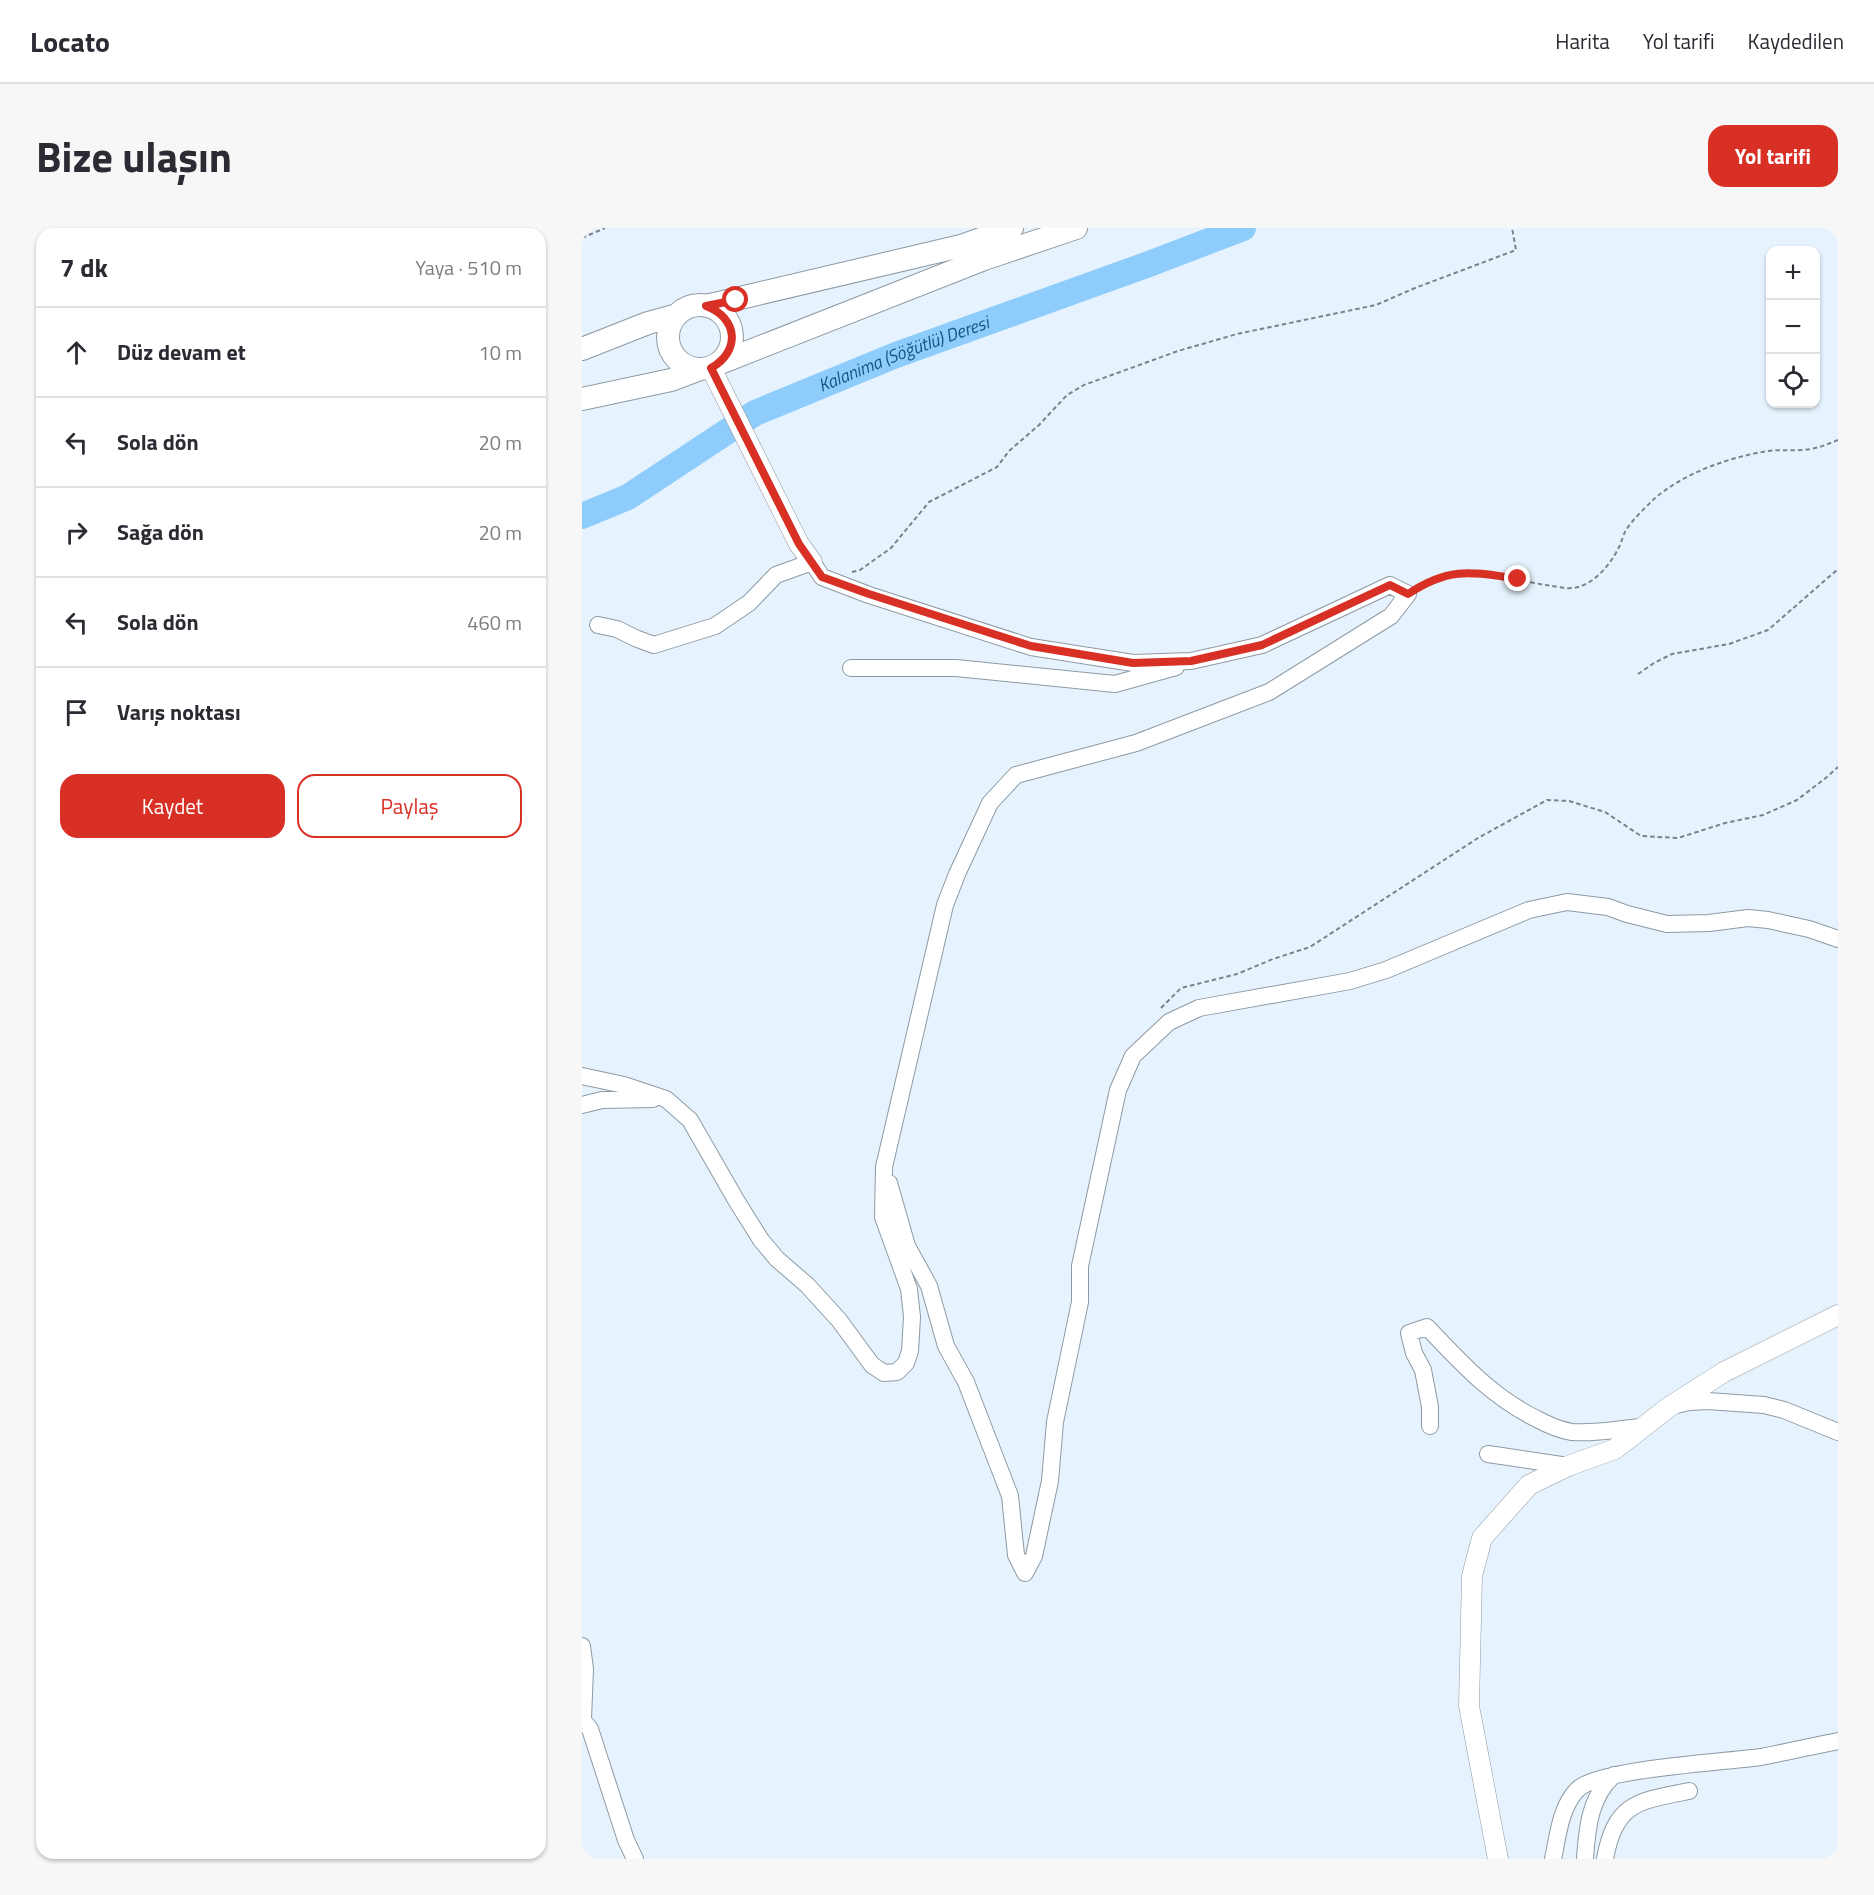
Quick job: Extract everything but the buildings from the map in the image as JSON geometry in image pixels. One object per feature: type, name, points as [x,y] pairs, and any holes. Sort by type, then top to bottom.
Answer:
[{"type":"main road","points":[[706,306],[724,316],[732,335],[731,345],[727,355],[710,366],[690,368],[680,363],[673,355],[668,334],[677,315],[685,309],[961,246],[1012,228]]},
{"type":"main road","points":[[582,399],[671,380],[984,259],[1076,228]]},
{"type":"main road","points":[[582,349],[648,323],[677,315]]},
{"type":"street","points":[[710,366],[776,501],[799,544],[822,577],[1031,646],[1133,663],[1191,661]]},
{"type":"street","points":[[598,625],[617,629],[654,645],[715,626],[749,603],[776,575],[812,562]]},
{"type":"street","points":[[582,1076],[624,1085],[666,1099],[690,1120],[761,1240],[777,1259],[839,1320],[872,1365],[884,1373],[897,1372],[906,1363],[910,1351],[912,1317],[909,1289],[883,1217],[884,1167],[945,905],[990,803],[1016,775],[1136,743],[1269,692],[1391,616],[1408,594],[1390,585],[1262,645],[1191,661],[1172,669],[1115,684],[956,668],[851,668]]},
{"type":"street","points":[[884,1167],[907,1246],[929,1286],[946,1346],[966,1382],[1010,1496],[1016,1555],[1025,1573],[1034,1556],[1050,1481],[1055,1422],[1078,1312],[1080,1266],[1118,1090],[1133,1056],[1169,1022],[1199,1008],[1350,981],[1386,970],[1528,910],[1568,902],[1608,907],[1667,924],[1709,923],[1749,918],[1768,920],[1809,929],[1838,939]]},
{"type":"street","points":[[582,1105],[602,1100],[666,1099]]},
{"type":"street","points":[[1498,1859],[1469,1706],[1472,1576],[1482,1538],[1529,1485],[1568,1466],[1615,1449],[1669,1407],[1724,1372],[1838,1315]]},
{"type":"street","points":[[1430,1426],[1430,1407],[1423,1370],[1414,1353],[1409,1333],[1427,1327],[1499,1398],[1552,1427],[1572,1432],[1641,1427]]},
{"type":"street","points":[[1669,1407],[1689,1402],[1708,1401],[1764,1405],[1784,1410],[1838,1432]]},
{"type":"street","points":[[1488,1454],[1568,1466]]},
{"type":"street","points":[[582,1646],[585,1669],[582,1719],[590,1729],[626,1840],[635,1859]]},
{"type":"street","points":[[1553,1859],[1559,1827],[1566,1809],[1577,1789],[1588,1782],[1615,1774],[1761,1757],[1838,1741]]},
{"type":"street","points":[[1585,1859],[1592,1808],[1607,1781],[1615,1774]]},
{"type":"street","points":[[1605,1859],[1609,1839],[1626,1810],[1641,1801],[1689,1791]]},
{"type":"path","points":[[582,238],[605,228]]},
{"type":"path","points":[[851,572],[860,570],[891,548],[929,502],[998,467],[1009,451],[1039,425],[1067,395],[1084,385],[1179,351],[1237,334],[1376,305],[1516,250],[1512,228]]},
{"type":"path","points":[[1408,594],[1425,583],[1461,572],[1574,588],[1592,580],[1607,567],[1619,548],[1626,530],[1633,522],[1654,500],[1688,477],[1725,462],[1763,451],[1820,448],[1838,440]]},
{"type":"path","points":[[1638,674],[1672,654],[1729,644],[1768,630],[1838,569]]},
{"type":"path","points":[[1158,1011],[1181,988],[1237,974],[1310,947],[1478,838],[1547,800],[1569,801],[1605,812],[1641,836],[1678,838],[1725,823],[1763,815],[1797,800],[1838,766]]},
{"type":"waterway","name":"Kalanima (Söğütlü) Deresi","points":[[582,516],[628,497],[755,413],[896,355],[1243,228]]},
{"type":"route","points":[[736,300],[706,306],[724,316],[732,335],[727,355],[711,368],[721,391],[799,544],[822,577],[869,594],[1031,646],[1133,663],[1191,661],[1262,645],[1390,585],[1408,594],[1425,583],[1461,572],[1518,579]]}]
